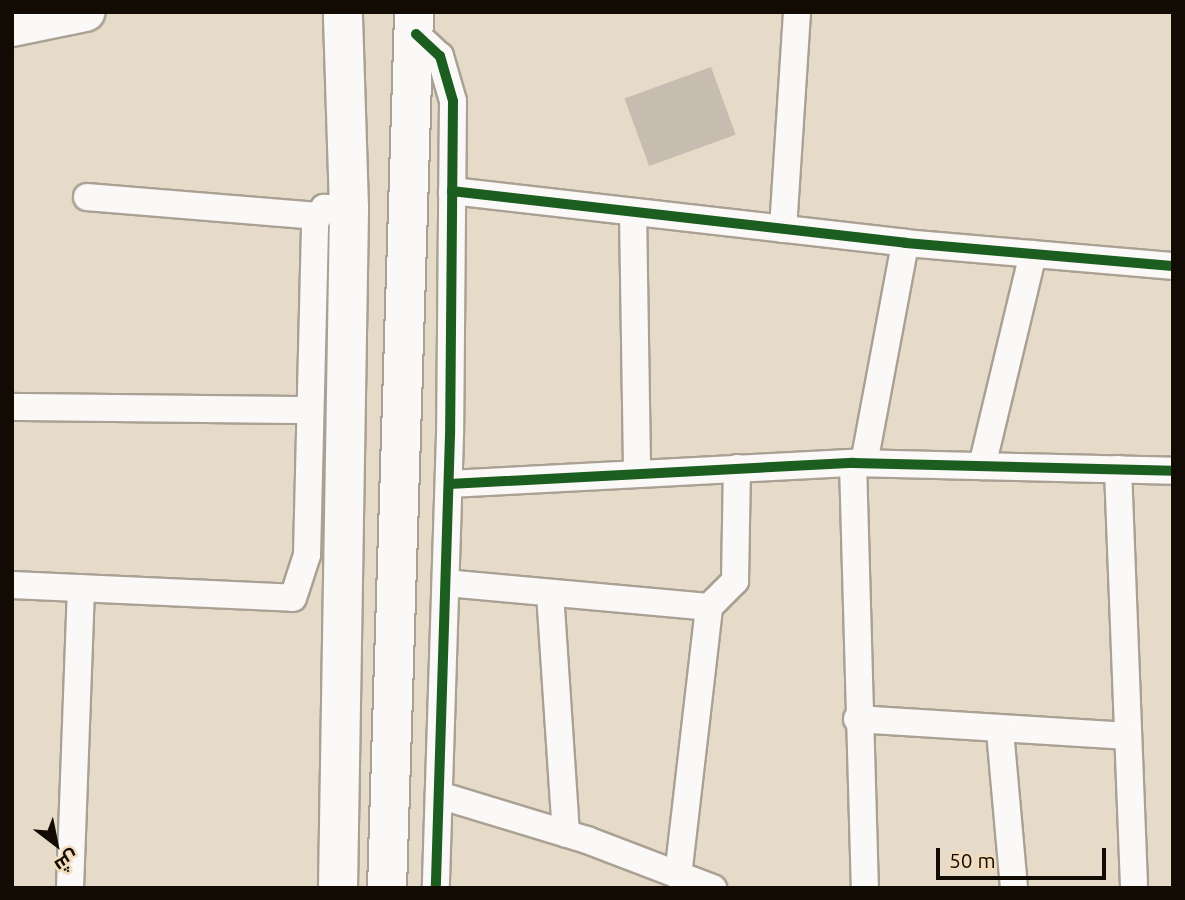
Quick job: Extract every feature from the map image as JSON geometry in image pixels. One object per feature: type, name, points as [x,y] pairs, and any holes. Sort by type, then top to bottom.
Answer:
[{"type":"main road","points":[[12,27],[85,12]]},
{"type":"main road","points":[[338,888],[333,212],[343,12]]},
{"type":"main road","points":[[387,888],[415,23]]},
{"type":"street","points":[[783,229],[797,12]]},
{"type":"street","points":[[415,23],[440,56],[451,86],[449,484],[436,888]]},
{"type":"street","points":[[452,191],[905,243],[1173,266]]},
{"type":"street","points":[[12,585],[293,598],[307,555],[306,410],[333,212],[87,197]]},
{"type":"street","points":[[634,212],[637,473]]},
{"type":"street","points":[[865,888],[857,719],[858,463],[905,243]]},
{"type":"street","points":[[982,466],[1033,254]]},
{"type":"street","points":[[12,407],[306,410]]},
{"type":"street","points":[[449,484],[858,463],[1173,471]]},
{"type":"street","points":[[678,876],[709,607],[735,581],[737,468]]},
{"type":"street","points":[[1118,469],[1134,888]]},
{"type":"street","points":[[446,583],[709,607]]},
{"type":"street","points":[[70,888],[81,588]]},
{"type":"street","points":[[550,593],[566,833]]},
{"type":"street","points":[[857,719],[1000,731],[1127,736]]},
{"type":"street","points":[[1000,731],[1014,888]]},
{"type":"street","points":[[439,795],[566,833],[713,888]]},
{"type":"building","points":[[711,67],[736,135],[649,166],[625,98]]},
{"type":"cycle path","points":[[416,34],[440,56],[453,101],[450,435],[436,888]]},
{"type":"cycle path","points":[[452,191],[905,243],[1173,266]]},
{"type":"cycle path","points":[[449,484],[853,463],[1173,471]]}]
